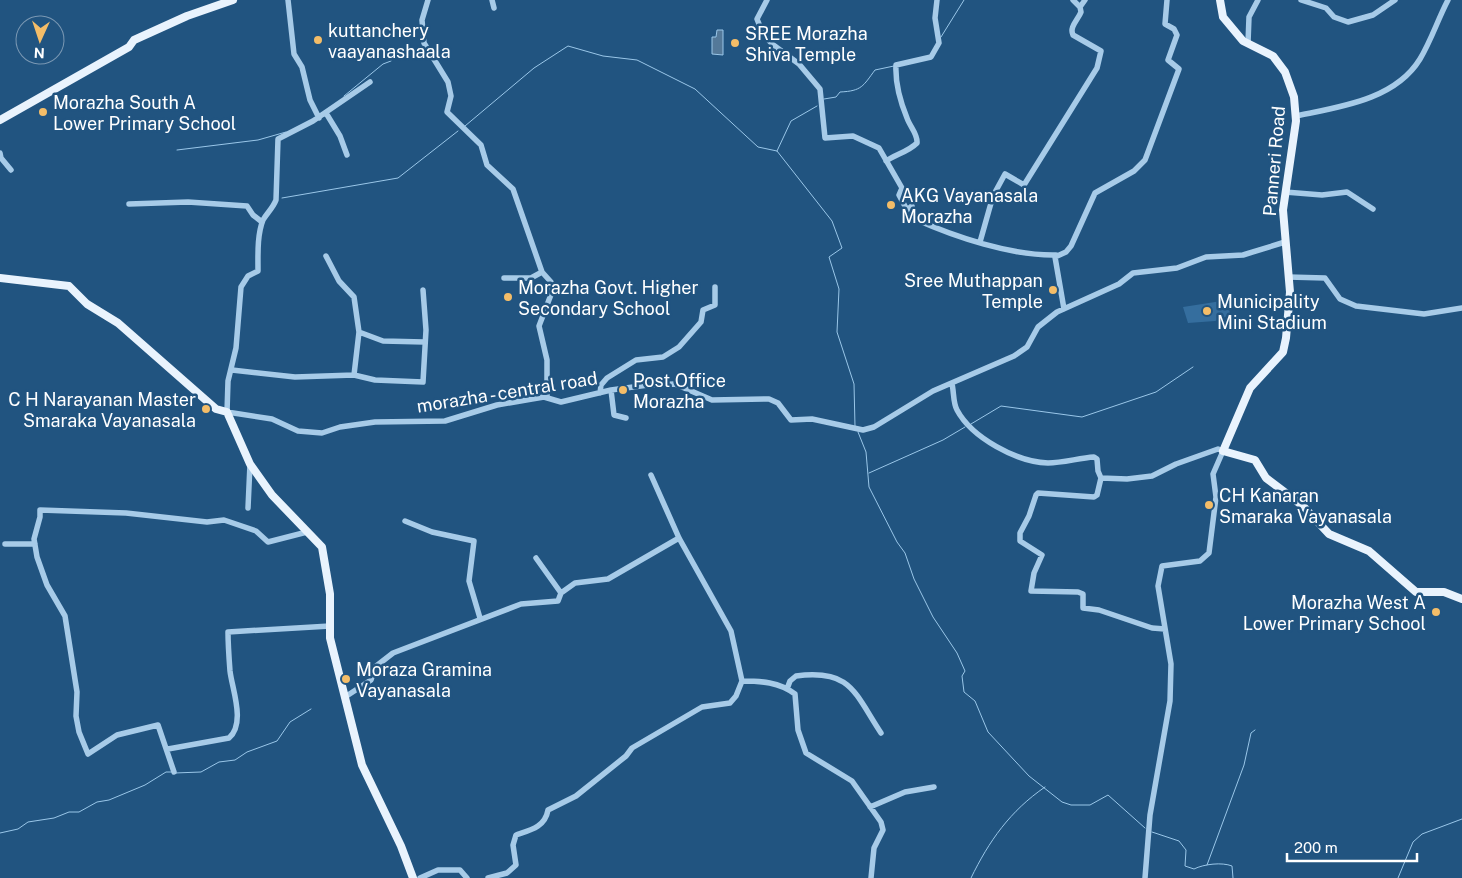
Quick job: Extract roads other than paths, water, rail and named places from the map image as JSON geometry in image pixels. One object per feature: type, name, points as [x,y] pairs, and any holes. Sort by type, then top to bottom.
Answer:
[{"type":"main road","name":"Panneri Road","points":[[1220,0],[1223,17],[1243,41],[1273,56],[1286,72],[1294,97],[1296,116],[1283,210],[1290,292],[1288,329],[1283,352],[1250,388],[1223,451]]},
{"type":"main road","points":[[0,120],[129,47],[134,40],[186,16],[230,1]]},
{"type":"main road","points":[[0,278],[69,286],[87,304],[118,323],[216,409],[227,412],[250,464],[272,495],[322,547],[330,594],[330,638],[362,765],[401,846],[413,878]]},
{"type":"main road","points":[[1223,451],[1254,460],[1266,478],[1303,506],[1329,534],[1369,551],[1416,592],[1444,592],[1462,599]]},
{"type":"street","points":[[288,0],[294,54],[302,67],[317,115]]},
{"type":"street","points":[[428,0],[422,20],[424,43],[448,82],[451,96],[447,112],[481,145],[487,165],[513,189],[542,272],[551,282],[552,292],[539,326],[547,360],[547,398]]},
{"type":"street","points":[[492,0],[494,8]]},
{"type":"street","points":[[767,0],[758,19],[763,34],[784,55],[799,64],[820,90],[825,138],[853,136],[879,148],[902,188],[899,196],[901,203],[908,210],[912,206],[915,219],[980,242],[1036,256],[1056,255],[1066,252],[1071,246],[1095,193],[1134,171],[1148,154],[1179,69],[1168,60],[1177,35],[1174,29],[1165,24],[1167,0]]},
{"type":"street","points":[[886,161],[894,155],[911,149],[917,143],[918,138],[908,121],[896,86],[896,67],[931,57],[939,43],[935,18],[937,0]]},
{"type":"street","points":[[980,242],[993,196],[1005,174],[1024,185],[1097,68],[1101,51],[1072,32],[1072,28],[1081,12],[1080,7],[1073,0]]},
{"type":"street","points":[[1080,7],[1086,0]]},
{"type":"street","points":[[1248,43],[1249,18],[1258,0]]},
{"type":"street","points":[[1301,0],[1326,8],[1334,17],[1348,22],[1373,15],[1395,0]]},
{"type":"street","points":[[1296,116],[1347,105],[1390,90],[1420,60],[1448,0]]},
{"type":"street","points":[[227,412],[228,381],[232,370],[240,287],[248,276],[258,271],[258,250],[262,222],[272,210],[276,200],[278,139],[287,136],[317,115],[326,113],[370,82]]},
{"type":"street","points":[[326,113],[340,136],[347,155]]},
{"type":"street","points":[[0,153],[1,158],[11,170]]},
{"type":"street","points":[[1285,192],[1322,195],[1347,192],[1373,209]]},
{"type":"street","points":[[129,204],[188,202],[247,206],[253,215],[262,222]]},
{"type":"street","points":[[1165,629],[1152,628],[1100,610],[1083,608],[1083,594],[1078,592],[1031,591],[1034,573],[1042,555],[1020,541],[1020,533],[1029,516],[1036,495],[1045,493],[1094,497],[1097,495],[1101,478],[1097,459],[1094,457],[1048,463],[1006,451],[973,432],[956,409],[952,384],[1014,356],[1027,347],[1038,327],[1064,309],[1119,284],[1133,273],[1177,268],[1206,257],[1243,255],[1285,242]]},
{"type":"street","points":[[1056,255],[1064,309]]},
{"type":"street","points":[[326,256],[339,281],[354,298],[359,332],[354,375]]},
{"type":"street","points":[[504,278],[531,278],[542,272]]},
{"type":"street","points":[[1288,277],[1325,278],[1340,299],[1356,306],[1424,314],[1462,308]]},
{"type":"street","points":[[600,393],[601,385],[607,378],[636,360],[663,358],[679,347],[701,322],[703,310],[715,304],[715,287]]},
{"type":"street","points":[[232,370],[295,377],[354,375],[375,380],[423,382],[426,330],[423,290]]},
{"type":"street","points":[[359,332],[383,341],[424,342]]},
{"type":"street","name":"morazha - central road","points":[[227,412],[272,419],[298,431],[322,433],[340,427],[375,422],[445,421],[497,405],[547,398],[561,402],[611,390],[675,384],[712,400],[769,399],[778,403],[791,420],[812,419],[863,430],[874,427],[934,391],[952,384]]},
{"type":"street","points":[[611,390],[614,415],[626,418]]},
{"type":"street","points":[[1101,478],[1127,479],[1152,476],[1218,449],[1223,451],[1213,474],[1216,497],[1209,553],[1200,561],[1162,566],[1158,586],[1171,664],[1170,701],[1150,814],[1145,878]]},
{"type":"street","points":[[248,508],[250,464]]},
{"type":"street","points":[[488,878],[507,873],[516,865],[513,845],[516,835],[540,826],[547,818],[548,810],[576,796],[626,756],[632,748],[654,735],[702,707],[730,703],[736,696],[742,682],[731,631],[679,538],[651,476]]},
{"type":"street","points":[[174,772],[168,749],[158,725],[117,735],[88,754],[79,732],[76,716],[77,692],[66,616],[47,584],[35,544],[40,510],[126,513],[207,522],[224,520],[256,531],[268,542],[307,532]]},
{"type":"street","points":[[405,521],[432,532],[474,541],[469,581],[480,618]]},
{"type":"street","points":[[345,697],[371,680],[375,666],[388,656],[480,618],[521,604],[558,600],[561,593],[575,583],[608,579],[679,538]]},
{"type":"street","points":[[5,544],[35,544]]},
{"type":"street","points":[[536,558],[561,593]]},
{"type":"street","points":[[168,749],[229,738],[234,732],[238,702],[230,672],[228,632],[330,626]]},
{"type":"street","points":[[787,689],[790,681],[796,676],[809,674],[836,676],[851,688],[881,733]]},
{"type":"street","points":[[742,682],[757,681],[787,689],[794,694],[798,730],[806,753],[852,781],[881,822],[883,830],[874,848],[871,878]]},
{"type":"street","points":[[870,807],[905,792],[934,787]]},
{"type":"street","points":[[420,878],[438,870],[460,870],[467,878]]},
{"type":"waterway","points":[[941,37],[964,0]]},
{"type":"waterway","points":[[465,126],[534,68],[568,46],[603,56],[637,60],[695,89],[758,147],[777,151],[832,221],[842,248],[829,257],[839,289],[837,332],[854,384],[855,426]]},
{"type":"waterway","points":[[344,96],[383,64],[391,61]]},
{"type":"waterway","points":[[824,99],[836,97],[840,92],[858,89],[875,70],[894,66]]},
{"type":"waterway","points":[[777,151],[791,121],[817,106]]},
{"type":"waterway","points":[[282,198],[398,178],[458,131]]},
{"type":"waterway","points":[[177,150],[258,140],[286,132]]},
{"type":"waterway","points":[[971,424],[1001,406],[1082,417],[1156,392],[1193,367]]},
{"type":"waterway","points":[[869,473],[943,440],[965,427]]},
{"type":"waterway","points":[[858,432],[866,452],[869,487],[897,542],[905,553],[914,579],[933,617],[957,653],[965,671],[962,676],[964,692],[975,701],[988,732],[1029,776],[1062,802],[1071,805],[1090,805],[1108,795],[1145,828]]},
{"type":"waterway","points":[[175,773],[201,772],[219,762],[235,760],[247,752],[277,741],[290,722],[311,709]]},
{"type":"waterway","points":[[1207,865],[1244,765],[1251,733],[1255,730]]},
{"type":"waterway","points":[[0,833],[18,829],[28,822],[54,818],[69,812],[79,812],[97,802],[109,800],[145,785],[166,772],[171,772]]},
{"type":"waterway","points":[[971,878],[993,839],[1021,806],[1045,787]]},
{"type":"waterway","points":[[1398,878],[1413,842],[1422,834],[1462,819]]},
{"type":"waterway","points":[[1152,832],[1179,841],[1186,850],[1185,866],[1194,869],[1213,864],[1228,865],[1232,866],[1233,878]]},
{"type":"place","name":"kuttanchery vaayanashaala","points":[[318,40]]},
{"type":"place","name":"SREE Morazha Shiva Temple","points":[[735,43]]},
{"type":"place","name":"Morazha South A Lower Primary School","points":[[43,112]]},
{"type":"place","name":"AKG Vayanasala Morazha","points":[[891,205]]},
{"type":"place","name":"Sree Muthappan Temple","points":[[1053,290]]},
{"type":"place","name":"Morazha Govt. Higher Secondary School","points":[[508,297]]},
{"type":"place","name":"Municipality Mini Stadium","points":[[1207,311]]},
{"type":"place","name":"Post Office Morazha","points":[[623,390]]},
{"type":"place","name":"C H Narayanan Master Smaraka Vayanasala","points":[[206,409]]},
{"type":"place","name":"CH Kanaran Smaraka Vayanasala","points":[[1209,505]]},
{"type":"place","name":"Morazha West A Lower Primary School","points":[[1436,612]]},
{"type":"place","name":"Moraza Gramina Vayanasala","points":[[346,679]]}]
